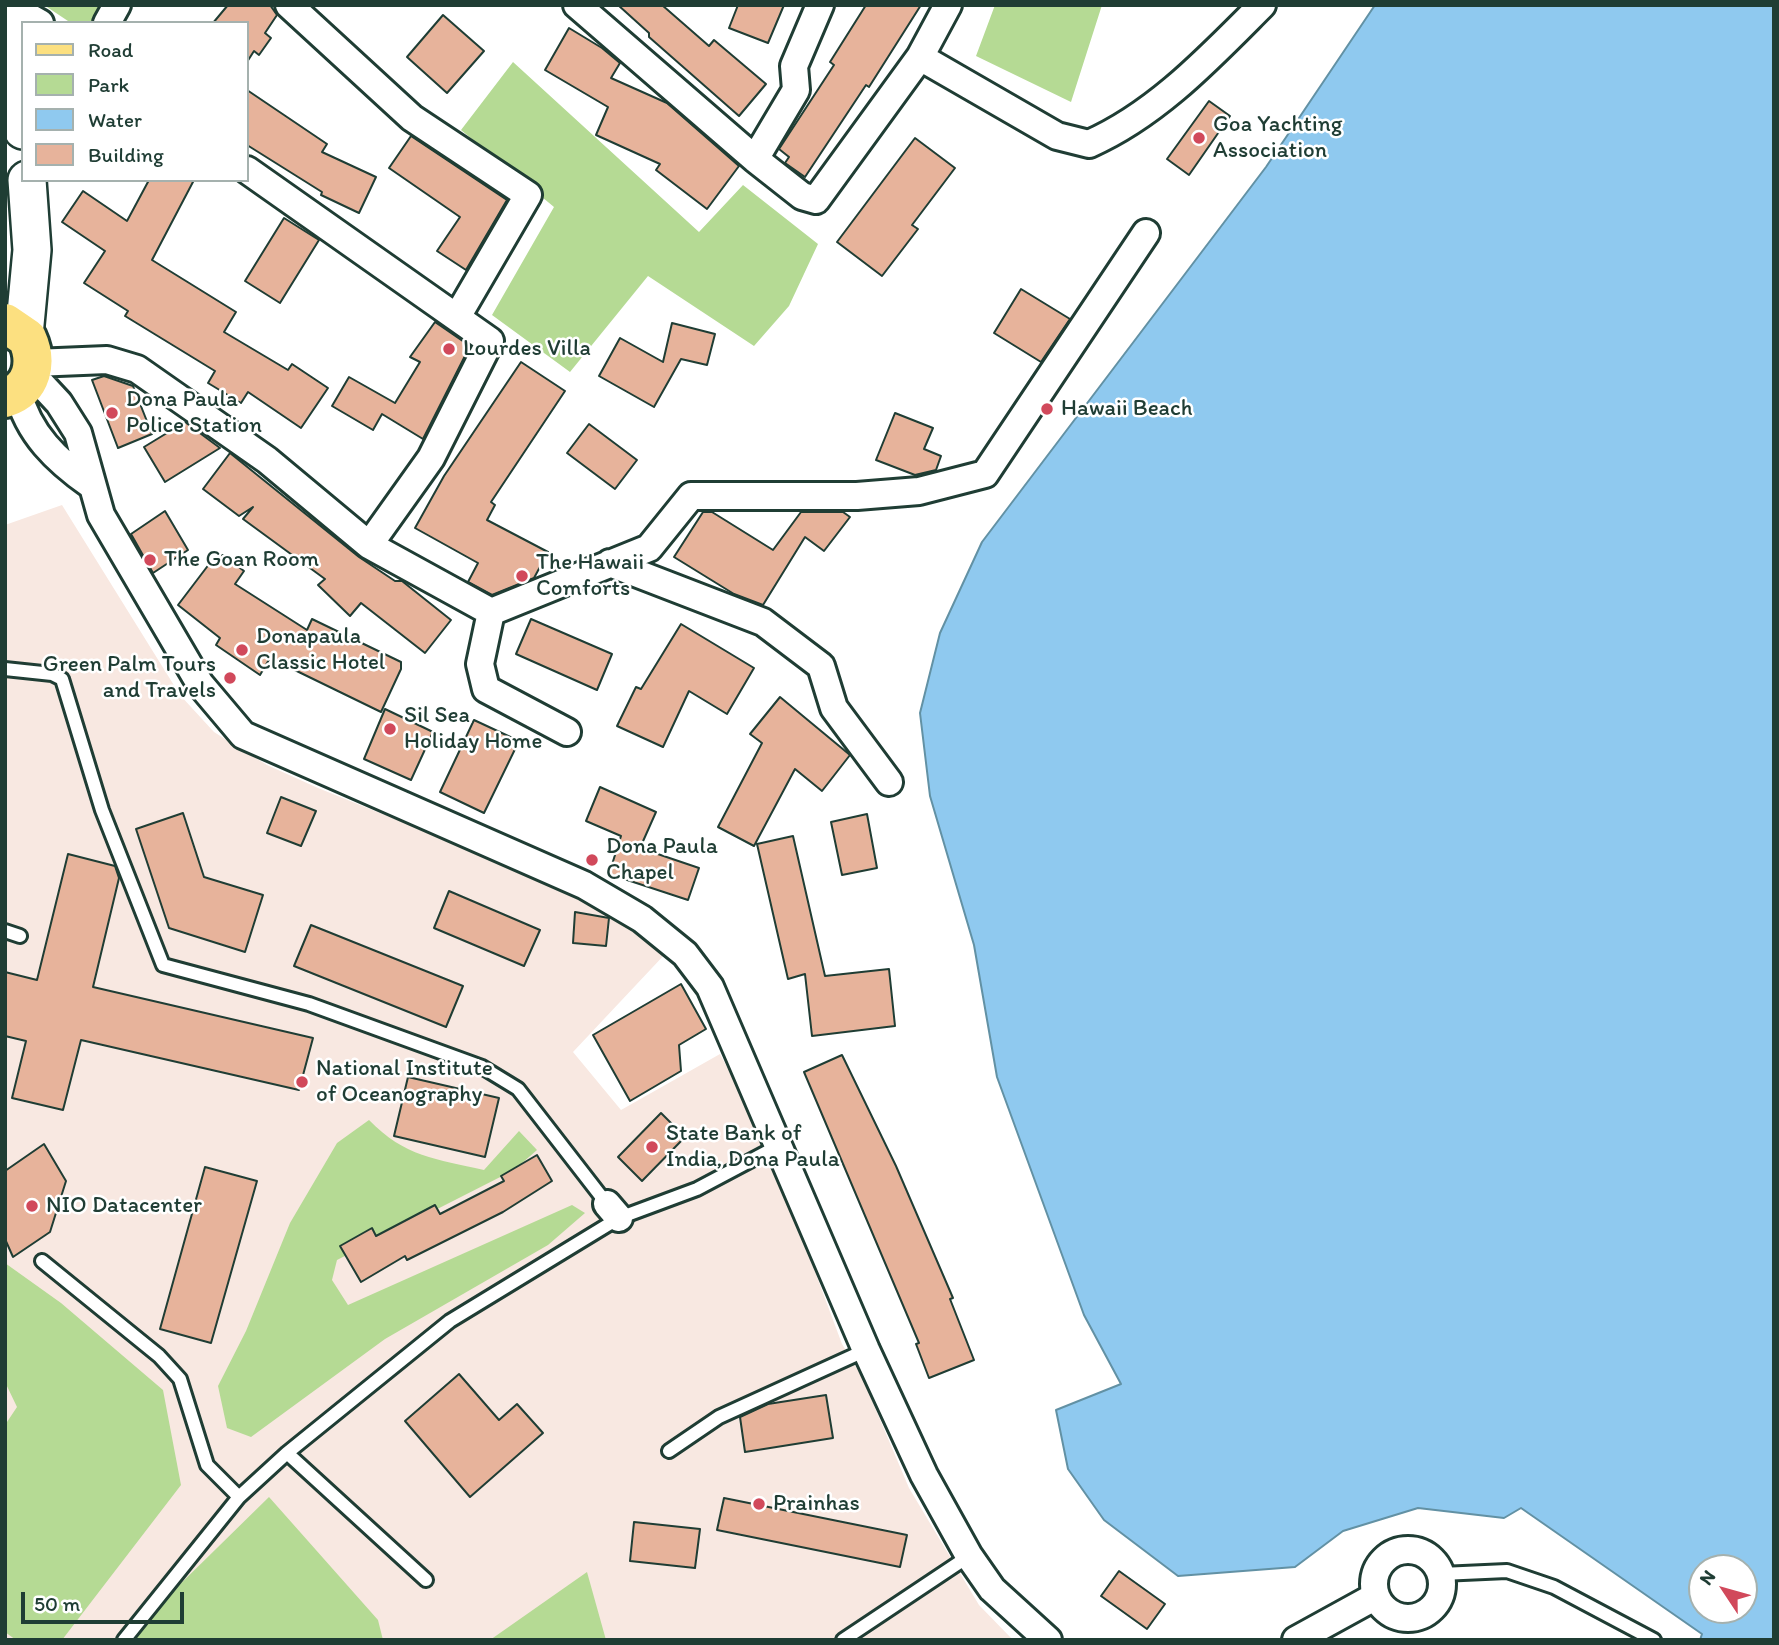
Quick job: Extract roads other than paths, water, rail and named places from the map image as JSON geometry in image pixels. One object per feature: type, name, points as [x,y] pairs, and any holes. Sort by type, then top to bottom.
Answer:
[{"type":"main road","points":[[17,373],[32,250],[27,182]]},
{"type":"street","points":[[108,21],[117,5]]},
{"type":"street","points":[[289,5],[313,15],[412,118],[528,195],[457,317]]},
{"type":"street","points":[[577,5],[755,159],[802,196],[816,200],[920,57],[948,5]]},
{"type":"street","points":[[755,159],[796,90],[794,66],[820,5]]},
{"type":"street","points":[[920,57],[1056,136],[1090,144],[1139,117],[1205,62],[1262,5]]},
{"type":"street","points":[[248,171],[491,341],[431,458],[369,545]]},
{"type":"street","points":[[491,611],[649,548],[691,496],[857,496],[919,491],[985,474],[1146,233]]},
{"type":"street","points":[[17,373],[107,359],[137,369],[267,460],[369,545],[491,611]]},
{"type":"street","points":[[17,373],[59,403],[78,433],[91,485],[102,514],[200,684],[243,735],[584,885],[642,919],[685,954],[710,987],[866,1350],[924,1475],[969,1556],[992,1589],[1048,1640]]},
{"type":"street","points":[[17,373],[23,412],[43,444],[61,464],[91,485]]},
{"type":"street","points":[[610,563],[763,622],[821,666],[834,708],[889,782]]},
{"type":"street","points":[[491,611],[480,664],[485,689],[567,732]]},
{"type":"street","points":[[1409,1549],[1429,1556],[1441,1574],[1440,1597],[1434,1606],[1413,1618],[1391,1613],[1376,1596],[1376,1573],[1381,1563],[1398,1551],[1409,1549]]},
{"type":"street","points":[[1296,1640],[1376,1596]]},
{"type":"lane","points":[[5,669],[52,674],[62,679],[102,810],[163,965],[309,1004],[482,1067],[518,1089],[613,1211]]},
{"type":"lane","points":[[5,931],[20,936]]},
{"type":"lane","points":[[124,1640],[240,1497],[288,1453],[450,1321],[613,1211],[697,1189],[780,1145]]},
{"type":"lane","points":[[42,1261],[159,1356],[180,1379],[206,1465],[240,1497]]},
{"type":"lane","points":[[669,1451],[719,1417],[866,1350]]},
{"type":"lane","points":[[288,1453],[426,1580]]},
{"type":"lane","points":[[843,1640],[969,1556]]},
{"type":"lane","points":[[1441,1574],[1507,1572],[1554,1587],[1654,1640]]},
{"type":"water","points":[[1375,5],[1774,5],[1774,1640],[1700,1640],[1702,1634],[1521,1508],[1504,1518],[1418,1508],[1343,1531],[1295,1567],[1178,1576],[1104,1520],[1068,1469],[1056,1410],[1121,1384],[1084,1315],[997,1077],[974,945],[930,796],[920,713],[940,633],[982,542],[1266,167]]},
{"type":"place","name":"Goa Yachting Association","points":[[1199,138]]},
{"type":"place","name":"Lourdes Villa","points":[[449,349]]},
{"type":"place","name":"Hawaii Beach","points":[[1047,409]]},
{"type":"place","name":"Dona Paula Police Station","points":[[112,413]]},
{"type":"place","name":"The Goan Room","points":[[150,560]]},
{"type":"place","name":"The Hawaii Comforts","points":[[522,576]]},
{"type":"place","name":"Donapaula Classic Hotel","points":[[242,650]]},
{"type":"place","name":"Green Palm Tours and Travels","points":[[230,678]]},
{"type":"place","name":"Sil Sea Holiday Home","points":[[390,729]]},
{"type":"place","name":"Dona Paula Chapel","points":[[592,860]]},
{"type":"place","name":"National Institute of Oceanography","points":[[302,1082]]},
{"type":"place","name":"State Bank of India, Dona Paula","points":[[652,1147]]},
{"type":"place","name":"NIO Datacenter","points":[[32,1206]]},
{"type":"place","name":"Prainhas","points":[[759,1504]]}]
